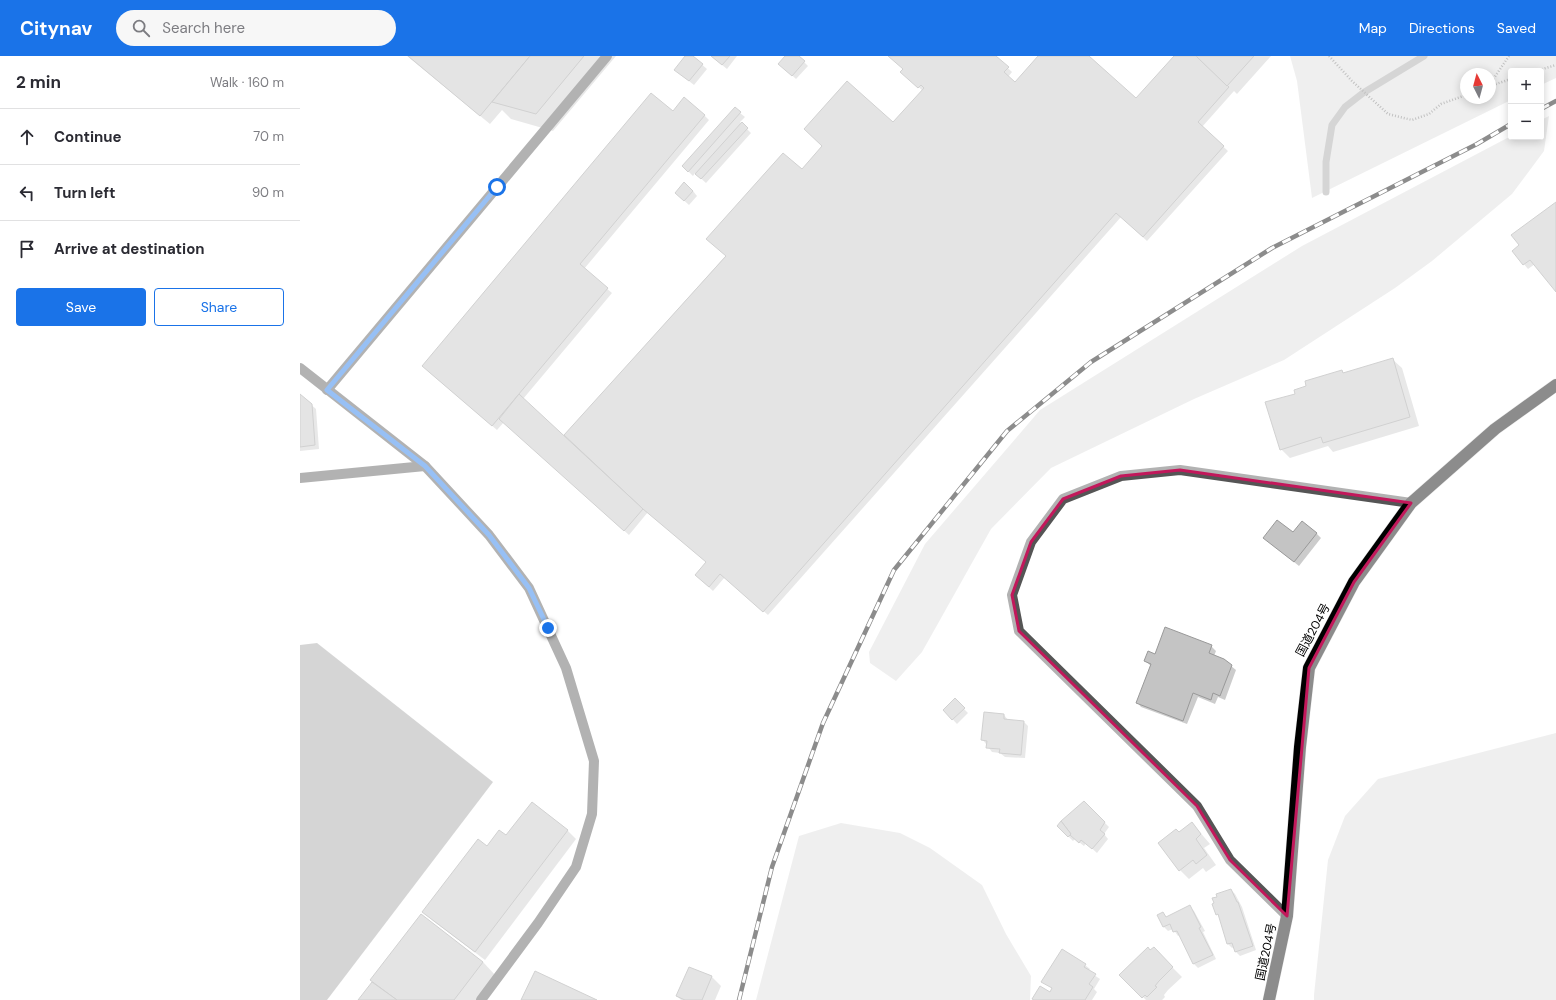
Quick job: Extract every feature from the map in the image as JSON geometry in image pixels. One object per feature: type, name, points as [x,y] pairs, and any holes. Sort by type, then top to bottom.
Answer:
[{"type":"highway","name":"国道204号","points":[[1270,1000],[1287,916],[1300,747],[1309,668],[1354,582],[1411,503],[1495,429],[1556,385]]},
{"type":"street","points":[[327,390],[607,56]]},
{"type":"street","points":[[300,368],[425,466],[489,535],[529,588],[566,668],[594,761],[592,814],[576,867],[481,1000]]},
{"type":"street","points":[[300,478],[425,466]]},
{"type":"street","points":[[1287,916],[1230,860],[1197,806],[1019,631],[1012,595],[1031,542],[1063,498],[1121,476],[1180,470],[1411,503]]},
{"type":"path","points":[[1329,56],[1355,84],[1388,114],[1412,120],[1429,114],[1441,104],[1460,97]]},
{"type":"path","points":[[1496,76],[1510,56]]},
{"type":"path","points":[[1544,69],[1556,65]]},
{"type":"path","points":[[1496,83],[1508,80]]},
{"type":"highlighted area","points":[[1180,470],[1411,503],[1354,582],[1309,668],[1287,916],[1230,860],[1197,806],[1019,631],[1012,595],[1031,542],[1063,499],[1121,476]]},
{"type":"shaded area","points":[[1290,56],[1556,56],[1556,78],[1544,84],[1544,68],[1508,68],[1508,101],[1312,198],[1297,81]]},
{"type":"shaded area","points":[[1549,116],[1544,151],[1512,194],[1432,261],[1395,288],[1284,360],[1194,399],[1051,468],[991,529],[922,652],[896,681],[870,663],[869,652],[925,544],[1040,410],[1302,246],[1508,138],[1508,140],[1544,140],[1544,118]]},
{"type":"shaded area","points":[[317,643],[493,782],[327,1000],[300,1000],[300,645]]},
{"type":"shaded area","points":[[1556,733],[1556,1000],[1314,1000],[1328,860],[1345,816],[1378,779]]},
{"type":"shaded area","points":[[841,823],[900,833],[930,848],[982,885],[1006,934],[1031,976],[1030,1000],[756,1000],[799,836]]},
{"type":"building","points":[[408,56],[530,56],[480,116]]},
{"type":"building","points":[[530,56],[584,56],[536,114],[492,102]]},
{"type":"building","points":[[685,56],[693,56],[703,64],[689,81],[674,70]]},
{"type":"building","points":[[711,56],[730,56],[722,65]]},
{"type":"building","points":[[785,56],[799,56],[805,61],[792,76],[778,64]]},
{"type":"building","points":[[888,56],[996,56],[1009,67],[1004,72],[1015,82],[1038,56],[1089,56],[1136,98],[1174,56],[1196,56],[1229,87],[1198,122],[1224,146],[1143,237],[1116,213],[763,612],[720,574],[709,587],[695,575],[706,562],[643,509],[564,435],[726,256],[706,239],[783,153],[802,169],[822,146],[804,129],[847,81],[893,122],[924,88],[921,85],[918,88],[900,72],[903,69]]},
{"type":"building","points":[[1196,56],[1254,56],[1227,86]]},
{"type":"building","points":[[651,93],[673,111],[684,97],[705,115],[580,264],[608,288],[492,426],[422,366]]},
{"type":"building","points":[[735,107],[741,112],[688,172],[682,166]]},
{"type":"building","points":[[742,122],[748,128],[701,179],[695,174]]},
{"type":"building","points":[[684,182],[693,191],[684,201],[675,193]]},
{"type":"building","points":[[1556,202],[1556,292],[1530,260],[1523,265],[1512,251],[1519,245],[1511,235]]},
{"type":"building","points":[[1393,358],[1410,417],[1323,443],[1321,437],[1280,450],[1265,402],[1295,394],[1294,390],[1306,386],[1305,381],[1342,370],[1343,373]]},
{"type":"building","points":[[300,394],[312,404],[315,445],[300,447]]},
{"type":"building","points":[[519,394],[643,509],[624,531],[499,419]]},
{"type":"building","points":[[1277,520],[1293,532],[1302,521],[1317,533],[1294,562],[1263,538]]},
{"type":"building","points":[[1165,627],[1212,645],[1209,653],[1224,659],[1232,665],[1220,696],[1213,693],[1211,700],[1193,693],[1183,721],[1136,703],[1151,664],[1144,661],[1148,651],[1155,654]]},
{"type":"building","points":[[955,698],[965,708],[952,720],[943,710]]},
{"type":"building","points":[[984,712],[1004,714],[1004,719],[1024,721],[1021,755],[999,753],[1000,749],[986,748],[987,741],[981,740]]},
{"type":"building","points":[[1084,801],[1105,822],[1100,830],[1105,834],[1092,849],[1081,840],[1079,843],[1070,835],[1071,834],[1061,821]]},
{"type":"building","points":[[532,802],[568,830],[475,952],[422,912],[478,839],[487,846],[499,830],[506,835]]},
{"type":"building","points":[[1061,821],[1071,834],[1068,837],[1057,826]]},
{"type":"building","points":[[1192,822],[1201,834],[1196,839],[1207,855],[1196,864],[1193,860],[1179,871],[1158,843],[1176,829],[1179,832]]},
{"type":"building","points":[[1231,889],[1238,902],[1253,946],[1235,952],[1232,943],[1227,944],[1218,914],[1216,915],[1212,904],[1214,903],[1212,898],[1217,897],[1216,894]]},
{"type":"building","points":[[1190,905],[1201,927],[1199,928],[1213,955],[1193,964],[1177,931],[1173,932],[1170,924],[1163,927],[1157,915],[1163,912],[1166,917]]},
{"type":"building","points":[[421,914],[483,962],[454,1000],[397,1000],[370,980]]},
{"type":"building","points":[[1148,947],[1150,950],[1154,947],[1173,967],[1159,981],[1155,986],[1157,987],[1147,997],[1145,995],[1142,998],[1119,975]]},
{"type":"building","points":[[1062,949],[1086,964],[1084,967],[1096,974],[1089,984],[1093,987],[1085,1000],[1032,999],[1040,986],[1050,992],[1052,988],[1041,982]]},
{"type":"building","points":[[689,967],[712,976],[702,1000],[685,1000],[676,996]]},
{"type":"building","points":[[535,971],[597,1000],[521,1000]]},
{"type":"building","points":[[372,982],[397,1000],[358,1000]]},
{"type":"waterway","points":[[1326,192],[1326,162],[1332,125],[1345,107],[1363,93],[1424,56]]},
{"type":"railway","points":[[1544,107],[1556,101]]},
{"type":"railway","points":[[739,1000],[772,867],[823,723],[894,570],[1007,431],[1091,362],[1272,248],[1477,144],[1508,126]]},
{"type":"route","points":[[497,187],[327,390],[425,466],[489,535],[529,588],[548,628]]}]
